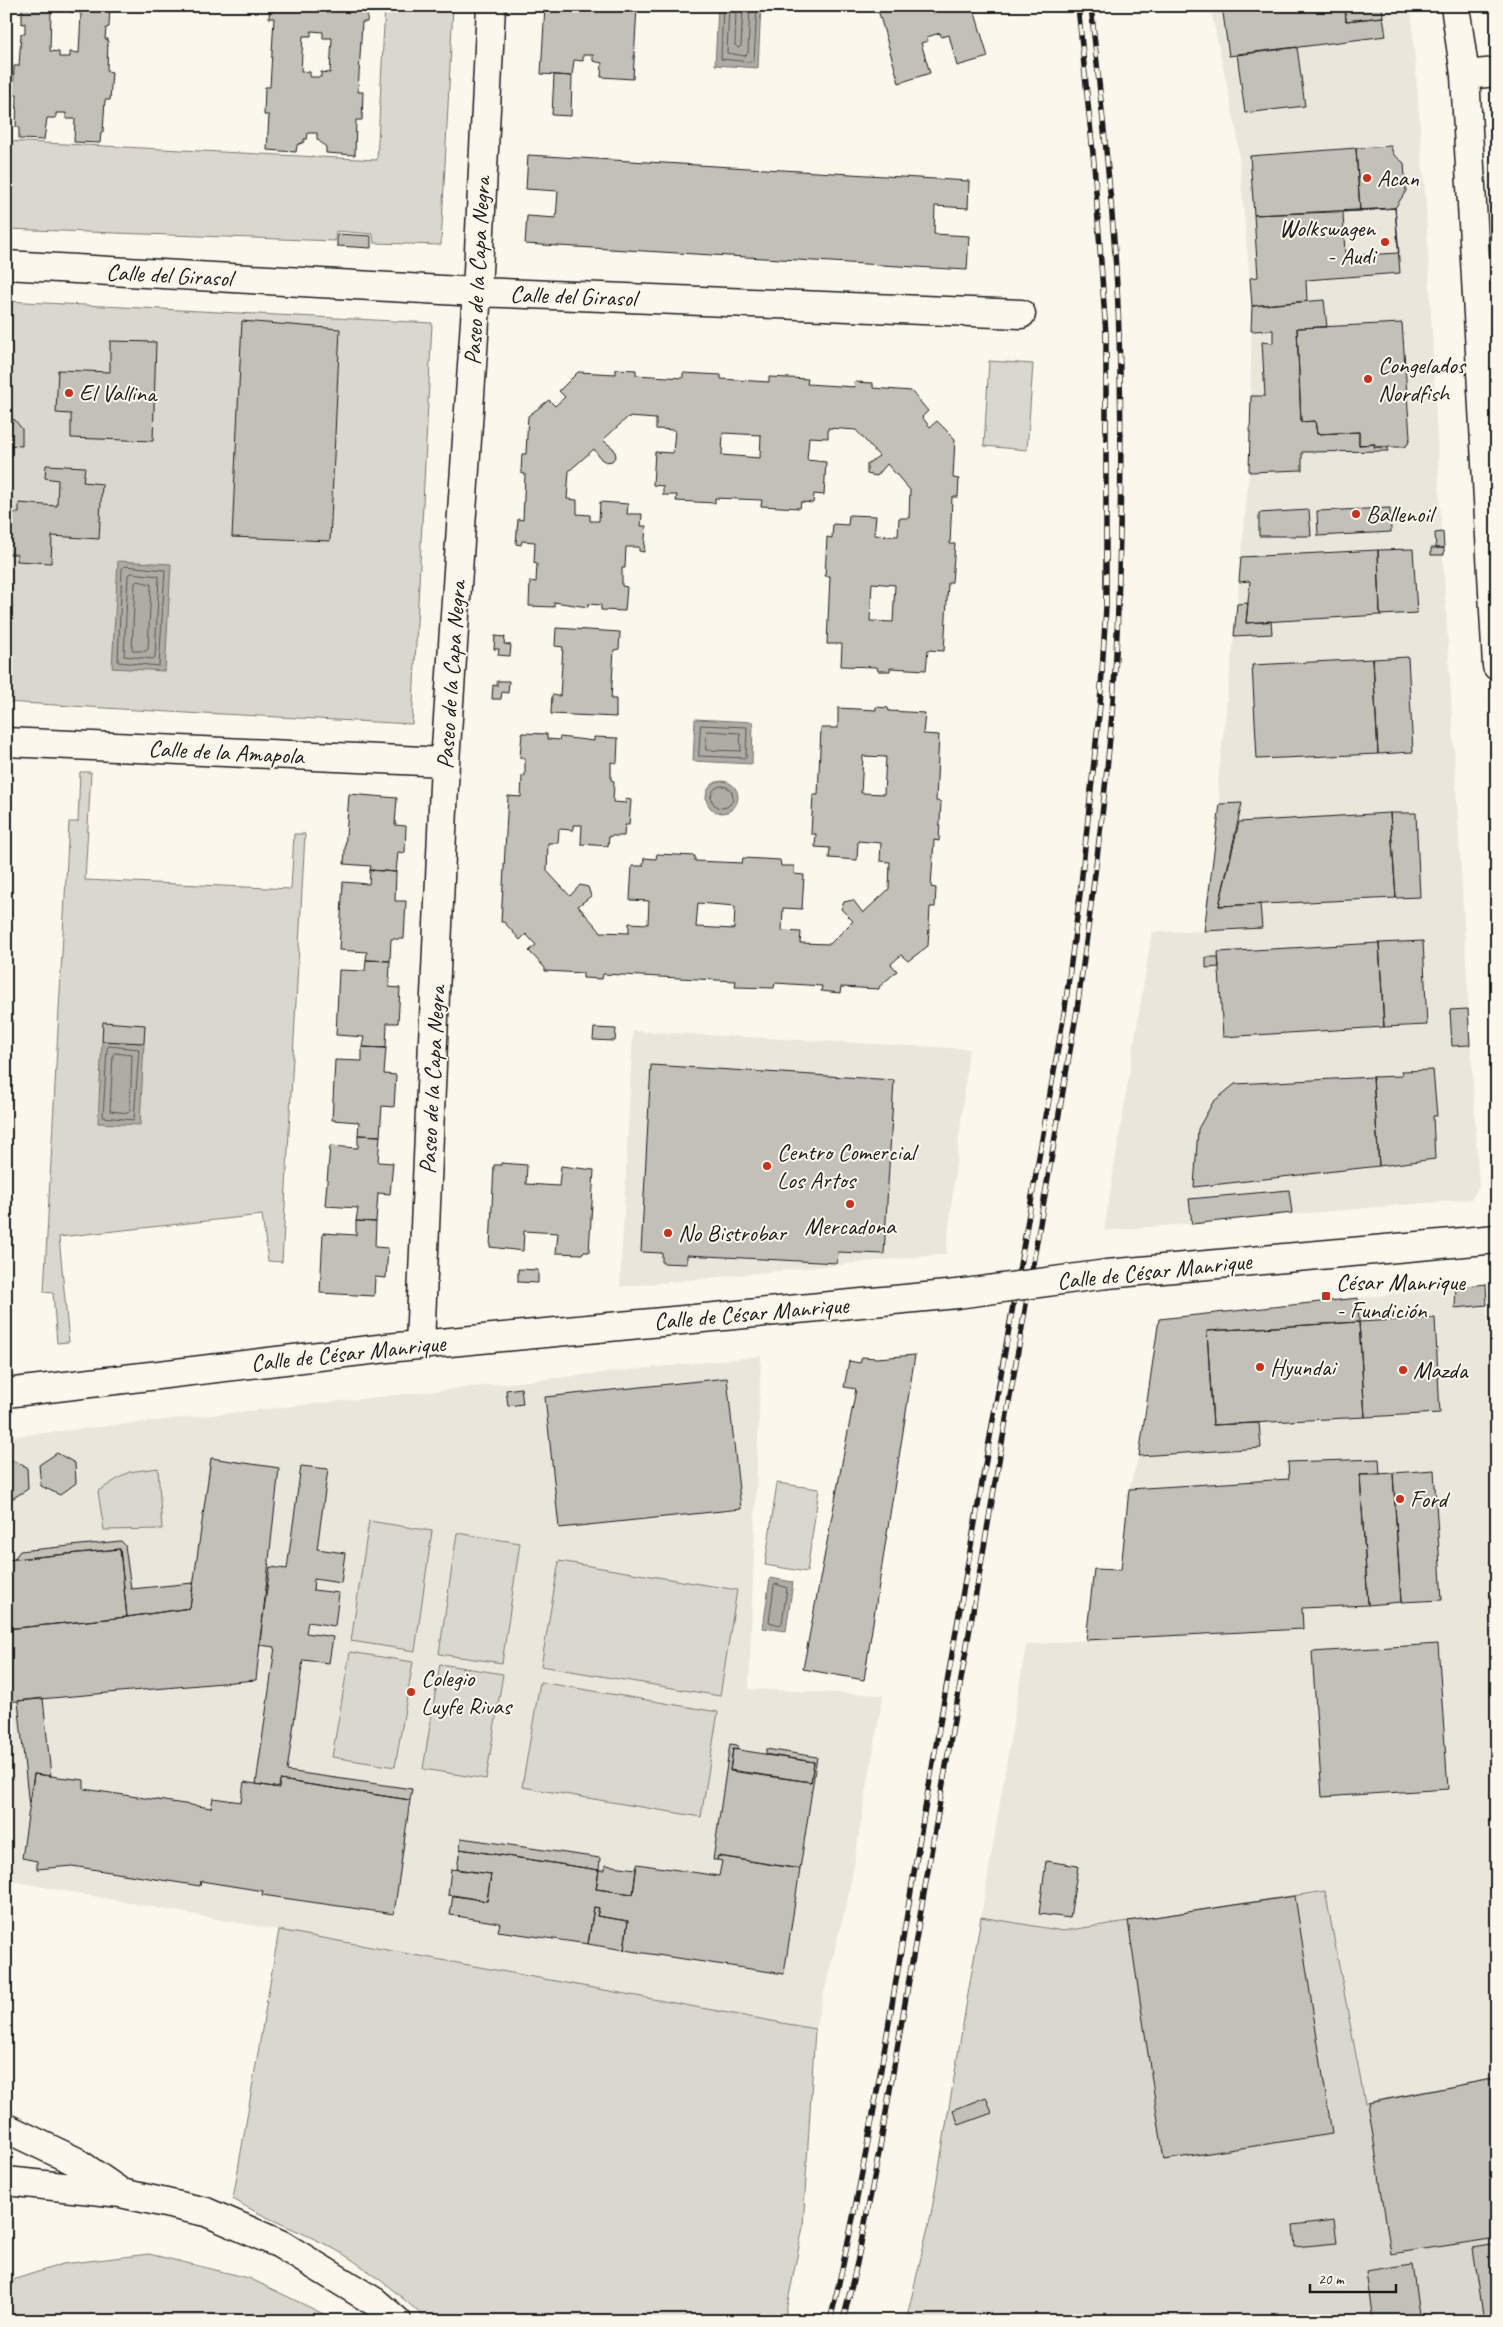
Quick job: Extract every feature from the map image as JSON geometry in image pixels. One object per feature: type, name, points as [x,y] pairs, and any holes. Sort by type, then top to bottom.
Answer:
[{"type":"street","name":"Paseo de la Capa Negra","points":[[420,1344],[446,762],[476,292],[491,6]]},
{"type":"street","points":[[1455,6],[1465,75],[1497,666]]},
{"type":"street","points":[[1465,75],[1497,72]]},
{"type":"street","name":"Calle del Girasol","points":[[6,265],[476,292],[1021,314]]},
{"type":"street","name":"Calle de la Amapola","points":[[6,742],[446,762]]},
{"type":"street","name":"Calle de César Manrique","points":[[6,1393],[420,1344],[957,1294],[1107,1274],[1497,1239]]},
{"type":"street","points":[[6,2128],[75,2161],[121,2193]]},
{"type":"street","points":[[6,2181],[121,2193],[206,2212],[280,2244],[375,2302],[397,2321]]},
{"type":"shaded area","points":[[385,6],[453,6],[441,245],[374,243],[373,234],[336,231],[335,241],[6,229],[6,141],[377,160]]},
{"type":"shaded area","points":[[1210,6],[1411,6],[1426,208],[1440,504],[1479,1187],[1471,1199],[1104,1231],[1152,932],[1204,931],[1220,804],[1218,782],[1249,472],[1252,306],[1237,133]]},
{"type":"shaded area","points":[[6,301],[432,323],[412,724],[6,702]]},
{"type":"shaded area","points":[[989,361],[1033,364],[1027,450],[984,446]]},
{"type":"shaded area","points":[[80,772],[91,772],[85,880],[291,889],[294,834],[305,834],[282,1262],[268,1261],[262,1215],[59,1237],[69,1342],[57,1343],[53,1293],[44,1292],[69,822],[78,822]]},
{"type":"shaded area","points":[[633,1031],[969,1049],[946,1254],[620,1287]]},
{"type":"shaded area","points":[[1486,1284],[1497,1484],[1497,2078],[1365,2103],[1325,1891],[1063,1931],[981,1917],[1026,1645],[1086,1640],[1094,1569],[1121,1570],[1129,1489],[1139,1456],[1159,1319]]},
{"type":"shaded area","name":"Colegio Luyfe Rivas","points":[[761,1356],[749,1689],[883,1695],[849,1893],[815,2029],[6,1880],[6,1437]]},
{"type":"shaded area","points":[[158,1468],[162,1529],[104,1530],[98,1491],[129,1472]]},
{"type":"shaded area","points":[[777,1483],[819,1489],[807,1572],[765,1565]]},
{"type":"shaded area","points":[[369,1521],[432,1531],[415,1651],[351,1641]]},
{"type":"shaded area","points":[[457,1533],[520,1543],[502,1663],[439,1654]]},
{"type":"shaded area","points":[[559,1561],[737,1590],[720,1696],[541,1666]]},
{"type":"shaded area","points":[[350,1652],[413,1662],[395,1767],[332,1757]]},
{"type":"shaded area","points":[[440,1664],[503,1674],[486,1779],[423,1769]]},
{"type":"shaded area","points":[[540,1682],[718,1712],[701,1817],[522,1787]]},
{"type":"shaded area","points":[[1325,1891],[1365,2103],[1497,2078],[1497,2321],[906,2321],[931,2215],[981,1917],[1063,1931]]},
{"type":"shaded area","points":[[279,1930],[815,2029],[803,2227],[784,2321],[428,2321],[366,2269],[343,2254],[233,2199]]},
{"type":"shaded area","points":[[149,2254],[249,2278],[338,2321],[6,2321],[6,2282],[63,2264]]},
{"type":"water","points":[[718,6],[761,6],[758,68],[715,65]]},
{"type":"water","points":[[118,561],[171,564],[165,671],[112,668]]},
{"type":"water","points":[[695,719],[753,722],[752,764],[693,761]]},
{"type":"water","points":[[722,781],[733,786],[738,797],[733,808],[722,813],[711,808],[706,797],[711,786]]},
{"type":"water","points":[[102,1041],[144,1043],[140,1125],[98,1123]]},
{"type":"water","points":[[770,1578],[793,1582],[786,1631],[763,1628]]},
{"type":"building","points":[[22,6],[62,6],[62,11],[51,11],[50,51],[59,52],[59,57],[70,57],[70,52],[79,53],[81,13],[70,12],[70,6],[110,6],[109,27],[106,28],[105,39],[108,39],[107,71],[112,72],[110,100],[105,100],[103,132],[101,132],[100,143],[74,142],[75,119],[66,119],[66,113],[56,113],[56,118],[47,118],[44,140],[19,139],[19,127],[16,127],[17,95],[13,95],[14,66],[19,66],[21,34],[25,34],[25,23],[22,24]]},
{"type":"building","points":[[270,6],[368,6],[367,22],[362,22],[358,92],[363,92],[362,120],[356,120],[355,155],[326,153],[326,147],[317,139],[317,133],[308,133],[307,139],[304,139],[304,142],[297,145],[296,152],[267,150],[269,115],[264,115],[265,87],[270,87],[274,18],[269,18]],"holes":[[[311,31],[323,32],[323,38],[332,38],[330,73],[321,72],[321,77],[310,77],[310,72],[301,71],[303,36],[311,36]]]},
{"type":"building","points":[[545,6],[637,6],[633,79],[601,77],[602,63],[593,61],[593,55],[583,55],[583,61],[574,60],[572,76],[541,74]]},
{"type":"building","points":[[877,6],[973,6],[988,57],[957,66],[949,35],[941,37],[940,33],[927,37],[928,41],[921,43],[930,73],[899,83]]},
{"type":"building","points":[[1222,6],[1350,6],[1345,7],[1346,21],[1383,17],[1386,36],[1229,56]]},
{"type":"building","points":[[1382,6],[1383,17],[1346,21],[1345,7]]},
{"type":"building","points":[[1297,47],[1305,106],[1245,113],[1237,54]]},
{"type":"building","points":[[554,75],[572,76],[571,116],[552,115]]},
{"type":"building","points":[[1391,146],[1393,154],[1404,163],[1406,191],[1395,208],[1360,211],[1356,148]]},
{"type":"building","points":[[1356,148],[1360,211],[1254,215],[1250,156]]},
{"type":"building","points":[[528,155],[969,181],[968,208],[935,206],[934,234],[969,236],[967,270],[525,244],[527,216],[556,218],[558,191],[526,189]]},
{"type":"building","points":[[1395,208],[1400,273],[1306,280],[1307,301],[1252,306],[1250,278],[1258,277],[1254,215]]},
{"type":"building","points":[[1395,208],[1399,253],[1345,256],[1343,212]]},
{"type":"building","points":[[337,234],[371,236],[371,248],[337,246]]},
{"type":"building","points":[[1324,300],[1327,327],[1297,328],[1301,422],[1315,421],[1317,434],[1359,432],[1359,445],[1375,444],[1374,447],[1388,447],[1388,451],[1302,452],[1302,470],[1249,472],[1251,396],[1265,396],[1262,342],[1273,343],[1273,330],[1251,331],[1252,306]]},
{"type":"building","points":[[242,321],[340,329],[330,541],[232,537]]},
{"type":"building","points":[[1402,323],[1410,437],[1408,444],[1404,447],[1374,447],[1375,444],[1359,445],[1359,432],[1317,434],[1315,421],[1301,422],[1297,328]]},
{"type":"building","points":[[110,341],[156,342],[153,441],[71,438],[71,414],[56,413],[58,370],[110,372]]},
{"type":"building","points":[[616,369],[636,370],[636,375],[683,378],[683,373],[721,375],[721,379],[769,382],[769,377],[808,379],[807,384],[855,387],[854,382],[873,383],[873,388],[911,391],[928,411],[922,417],[930,427],[937,421],[955,439],[953,478],[959,479],[958,497],[952,497],[950,544],[955,544],[952,582],[948,583],[944,651],[928,650],[926,670],[890,668],[890,671],[878,671],[877,667],[841,666],[842,644],[827,644],[830,576],[825,576],[827,537],[832,538],[833,524],[848,525],[849,515],[876,516],[874,535],[898,536],[899,518],[909,518],[910,490],[887,464],[877,476],[867,474],[867,464],[879,456],[856,430],[828,428],[828,438],[809,437],[807,460],[826,462],[824,495],[814,494],[813,503],[801,502],[800,508],[761,506],[762,500],[715,498],[715,503],[676,501],[677,495],[663,495],[663,486],[653,485],[655,452],[673,453],[675,430],[656,429],[656,419],[628,417],[603,440],[614,449],[616,456],[612,461],[606,462],[601,459],[594,449],[569,471],[567,499],[577,500],[577,514],[590,515],[590,521],[599,521],[600,502],[628,504],[627,514],[642,514],[641,526],[646,526],[644,552],[639,551],[639,547],[626,547],[625,568],[622,568],[622,586],[627,587],[625,611],[601,610],[601,605],[588,604],[588,607],[554,602],[554,607],[529,606],[530,581],[536,582],[537,564],[534,563],[535,542],[522,541],[521,545],[516,544],[518,519],[523,520],[525,474],[521,473],[522,454],[526,454],[528,416],[549,400],[555,406],[565,397],[559,391],[578,372],[616,374]],"holes":[[[723,433],[761,435],[760,458],[722,455]],[[872,583],[895,585],[893,622],[870,621]]]},
{"type":"building","points":[[14,419],[22,429],[22,446],[6,445],[6,426]]},
{"type":"building","points":[[46,465],[85,467],[83,482],[102,484],[99,539],[52,536],[51,563],[17,561],[17,554],[6,554],[6,512],[19,513],[19,503],[57,506],[58,480],[45,478]]},
{"type":"building","points":[[1390,508],[1391,532],[1318,536],[1317,511]]},
{"type":"building","points":[[1309,510],[1311,536],[1259,536],[1259,513]]},
{"type":"building","points":[[1443,532],[1444,548],[1436,548],[1435,533]]},
{"type":"building","points":[[1431,548],[1444,548],[1444,555],[1431,555]]},
{"type":"building","points":[[1413,549],[1417,613],[1380,615],[1378,550]]},
{"type":"building","points":[[1378,550],[1380,615],[1246,623],[1250,581],[1239,582],[1241,557]]},
{"type":"building","points":[[1248,603],[1246,623],[1271,621],[1272,634],[1234,636],[1237,604]]},
{"type":"building","points":[[556,628],[620,632],[619,649],[614,650],[611,699],[616,699],[616,717],[551,714],[552,695],[560,696],[563,647],[555,646]]},
{"type":"building","points":[[495,636],[505,637],[504,644],[511,645],[510,656],[498,655],[499,649],[494,649]]},
{"type":"building","points":[[1408,657],[1413,752],[1378,754],[1373,659]]},
{"type":"building","points":[[1373,659],[1378,754],[1257,759],[1252,665]]},
{"type":"building","points":[[497,681],[509,681],[508,693],[502,692],[501,699],[492,699],[493,685],[497,686]]},
{"type":"building","points":[[876,707],[888,708],[889,711],[925,713],[923,734],[939,735],[936,801],[941,802],[939,841],[934,840],[931,887],[936,888],[935,907],[930,907],[928,946],[908,961],[901,955],[891,964],[897,971],[879,989],[841,987],[840,993],[821,991],[822,986],[775,983],[774,988],[735,987],[736,981],[603,974],[602,979],[583,978],[583,973],[545,971],[545,968],[529,951],[536,945],[526,934],[520,940],[504,922],[501,922],[508,796],[521,797],[522,776],[525,776],[525,758],[520,758],[522,733],[547,734],[547,739],[559,740],[560,737],[594,741],[594,737],[618,738],[617,763],[611,762],[611,780],[614,781],[613,802],[626,803],[625,799],[631,800],[629,825],[625,825],[624,836],[609,836],[608,846],[581,844],[582,825],[573,825],[573,830],[559,829],[558,843],[548,843],[547,871],[570,896],[580,885],[588,887],[591,896],[578,906],[601,932],[629,933],[629,923],[648,924],[649,901],[630,900],[632,866],[643,866],[644,858],[656,859],[657,854],[695,856],[695,861],[742,863],[743,858],[780,860],[781,866],[794,866],[794,874],[804,875],[802,909],[783,908],[782,931],[801,932],[800,943],[830,944],[853,921],[841,909],[844,902],[853,900],[863,913],[889,889],[890,862],[880,861],[881,843],[858,841],[857,860],[829,858],[830,848],[815,847],[816,834],[811,834],[813,795],[818,795],[821,728],[838,728],[838,708],[876,710]],"holes":[[[863,756],[886,757],[884,794],[861,793]],[[698,903],[735,906],[734,929],[696,927]]]},
{"type":"building","points":[[349,794],[397,798],[395,825],[406,826],[405,853],[398,852],[396,872],[370,870],[371,866],[344,864]]},
{"type":"building","points":[[1242,803],[1219,906],[1260,904],[1262,928],[1204,931],[1220,804]]},
{"type":"building","points":[[1390,813],[1396,898],[1219,906],[1239,822]]},
{"type":"building","points":[[1390,813],[1416,813],[1420,897],[1396,898]]},
{"type":"building","points":[[370,870],[396,872],[395,901],[406,901],[404,939],[391,939],[390,961],[366,960],[367,952],[339,950],[343,882],[369,884]]},
{"type":"building","points":[[1423,941],[1427,1025],[1384,1027],[1379,943]]},
{"type":"building","points":[[1379,943],[1384,1027],[1223,1037],[1218,952]]},
{"type":"building","points":[[1206,957],[1218,957],[1219,967],[1206,968]]},
{"type":"building","points":[[366,960],[390,961],[389,987],[400,988],[398,1023],[387,1023],[386,1048],[362,1047],[364,1037],[336,1035],[339,970],[365,971]]},
{"type":"building","points":[[1468,1009],[1470,1045],[1452,1046],[1450,1010]]},
{"type":"building","points":[[103,1022],[145,1025],[144,1043],[102,1041]]},
{"type":"building","points":[[594,1028],[616,1029],[615,1041],[593,1040]]},
{"type":"building","points":[[362,1047],[386,1048],[384,1074],[396,1075],[394,1107],[382,1106],[380,1136],[358,1135],[359,1122],[332,1120],[335,1060],[362,1061]]},
{"type":"building","name":"Centro Comercial Los Artos","points":[[651,1065],[894,1080],[884,1254],[838,1252],[837,1263],[687,1255],[687,1264],[662,1263],[662,1253],[641,1252]]},
{"type":"building","points":[[1433,1070],[1437,1116],[1433,1116],[1435,1159],[1379,1166],[1373,1077],[1402,1076],[1401,1071]]},
{"type":"building","points":[[6,1076],[11,1076],[9,1106],[6,1106]]},
{"type":"building","points":[[1373,1077],[1379,1166],[1194,1187],[1198,1129],[1213,1102],[1235,1084]]},
{"type":"building","points":[[358,1135],[380,1136],[378,1162],[393,1163],[390,1194],[378,1193],[376,1222],[356,1221],[358,1208],[325,1206],[330,1146],[358,1148]]},
{"type":"building","points":[[501,1163],[527,1165],[526,1184],[559,1186],[561,1166],[594,1170],[589,1252],[583,1252],[582,1254],[556,1253],[558,1233],[524,1231],[523,1251],[490,1247],[494,1165],[501,1165]]},
{"type":"building","points":[[1289,1190],[1292,1213],[1192,1224],[1189,1199]]},
{"type":"building","points":[[356,1221],[376,1222],[375,1247],[388,1248],[386,1278],[375,1277],[374,1296],[320,1293],[323,1233],[356,1235]]},
{"type":"building","points":[[518,1269],[538,1270],[538,1283],[518,1282]]},
{"type":"building","points":[[1486,1284],[1487,1305],[1455,1308],[1456,1287]]},
{"type":"building","points":[[1358,1298],[1359,1322],[1207,1331],[1213,1425],[1259,1423],[1261,1448],[1139,1456],[1159,1319]]},
{"type":"building","points":[[1435,1318],[1440,1413],[1365,1417],[1359,1322]]},
{"type":"building","points":[[1359,1322],[1365,1417],[1213,1425],[1207,1331]]},
{"type":"building","points":[[915,1355],[864,1680],[803,1669],[856,1389],[844,1387],[849,1361],[860,1363],[862,1357],[877,1358]]},
{"type":"building","points":[[727,1378],[741,1509],[559,1528],[545,1397]]},
{"type":"building","points":[[521,1388],[523,1404],[508,1406],[506,1390]]},
{"type":"building","points":[[57,1453],[75,1463],[76,1483],[60,1495],[41,1486],[39,1465]]},
{"type":"building","points":[[7,1458],[27,1467],[28,1489],[10,1500],[6,1498]]},
{"type":"building","points":[[211,1458],[279,1468],[256,1680],[6,1702],[6,1629],[127,1617],[190,1608]]},
{"type":"building","points":[[1379,1459],[1380,1475],[1360,1475],[1368,1605],[1302,1608],[1303,1629],[1086,1640],[1094,1569],[1121,1570],[1129,1489],[1289,1479],[1288,1462]]},
{"type":"building","points":[[301,1466],[328,1469],[317,1549],[345,1553],[341,1583],[314,1579],[313,1590],[339,1593],[335,1626],[308,1622],[306,1633],[333,1637],[329,1663],[303,1660],[287,1771],[412,1789],[410,1800],[280,1780],[279,1788],[256,1784],[275,1647],[259,1645],[270,1567],[287,1569]]},
{"type":"building","points":[[1434,1470],[1442,1600],[1401,1602],[1393,1473]]},
{"type":"building","points":[[1393,1473],[1401,1602],[1368,1605],[1360,1475]]},
{"type":"building","points":[[121,1541],[125,1545],[131,1589],[193,1583],[190,1608],[127,1617],[120,1549],[14,1559],[20,1551]]},
{"type":"building","points":[[120,1549],[127,1617],[6,1629],[6,1560]]},
{"type":"building","points":[[1438,1644],[1448,1789],[1322,1797],[1312,1652]]},
{"type":"building","points":[[43,1698],[51,1776],[34,1774],[29,1807],[18,1701]]},
{"type":"building","points":[[730,1744],[737,1745],[737,1750],[733,1749],[730,1771],[811,1782],[814,1762],[766,1755],[766,1749],[817,1757],[800,1869],[718,1856],[717,1860],[713,1860]]},
{"type":"building","points":[[733,1749],[814,1762],[811,1782],[730,1770]]},
{"type":"building","points":[[34,1774],[84,1780],[84,1789],[211,1808],[213,1798],[241,1802],[244,1782],[279,1788],[280,1780],[410,1800],[394,1914],[262,1895],[263,1891],[201,1881],[200,1886],[72,1866],[37,1869],[37,1861],[22,1858]]},
{"type":"building","points":[[461,1838],[600,1858],[599,1870],[460,1849]]},
{"type":"building","points":[[460,1849],[599,1870],[596,1889],[633,1894],[637,1864],[719,1876],[722,1861],[717,1860],[718,1856],[800,1869],[784,1974],[624,1950],[628,1921],[597,1916],[599,1908],[594,1907],[588,1944],[498,1931],[500,1923],[450,1915],[453,1895],[487,1901],[491,1874],[457,1869]]},
{"type":"building","points":[[1046,1861],[1078,1866],[1070,1918],[1039,1914]]},
{"type":"building","points":[[605,1865],[636,1869],[633,1894],[596,1889],[599,1870],[605,1870]]},
{"type":"building","points":[[451,1869],[491,1874],[487,1901],[448,1895]]},
{"type":"building","points":[[1295,1896],[1332,2134],[1164,2160],[1128,1921]]},
{"type":"building","points":[[594,1907],[599,1908],[597,1916],[628,1921],[624,1950],[588,1944]]},
{"type":"building","points":[[1497,2078],[1497,2238],[1391,2254],[1368,2103]]},
{"type":"building","points":[[986,2097],[992,2113],[959,2125],[953,2110]]},
{"type":"building","points":[[1334,2220],[1337,2243],[1295,2247],[1293,2225]]},
{"type":"building","points":[[1497,2244],[1497,2321],[1484,2321],[1473,2248]]},
{"type":"building","points":[[1412,2265],[1420,2321],[1373,2321],[1366,2272]]},
{"type":"railway","points":[[830,2321],[857,2197],[881,2071],[1065,1008],[1080,894],[1100,705],[1106,607],[1106,334],[1094,163],[1078,6]]},
{"type":"railway","points":[[843,2321],[857,2263],[879,2153],[1077,1010],[1103,809],[1116,658],[1120,539],[1121,402],[1115,252],[1091,6]]},
{"type":"place","name":"Acan","points":[[1367,178]]},
{"type":"place","name":"Wolkswagen - Audi","points":[[1385,242]]},
{"type":"place","name":"Congelados Nordfish","points":[[1368,379]]},
{"type":"place","name":"El Vallina","points":[[69,393]]},
{"type":"place","name":"Ballenoil","points":[[1356,514]]},
{"type":"place","name":"Centro Comercial Los Artos","points":[[767,1166]]},
{"type":"place","name":"Mercadona","points":[[850,1204]]},
{"type":"place","name":"No Bistrobar","points":[[668,1233]]},
{"type":"place","name":"César Manrique - Fundición","points":[[1326,1296]]},
{"type":"place","name":"Hyundai","points":[[1260,1367]]},
{"type":"place","name":"Mazda","points":[[1403,1370]]},
{"type":"place","name":"Ford","points":[[1400,1499]]},
{"type":"place","name":"Colegio Luyfe Rivas","points":[[411,1692]]}]
